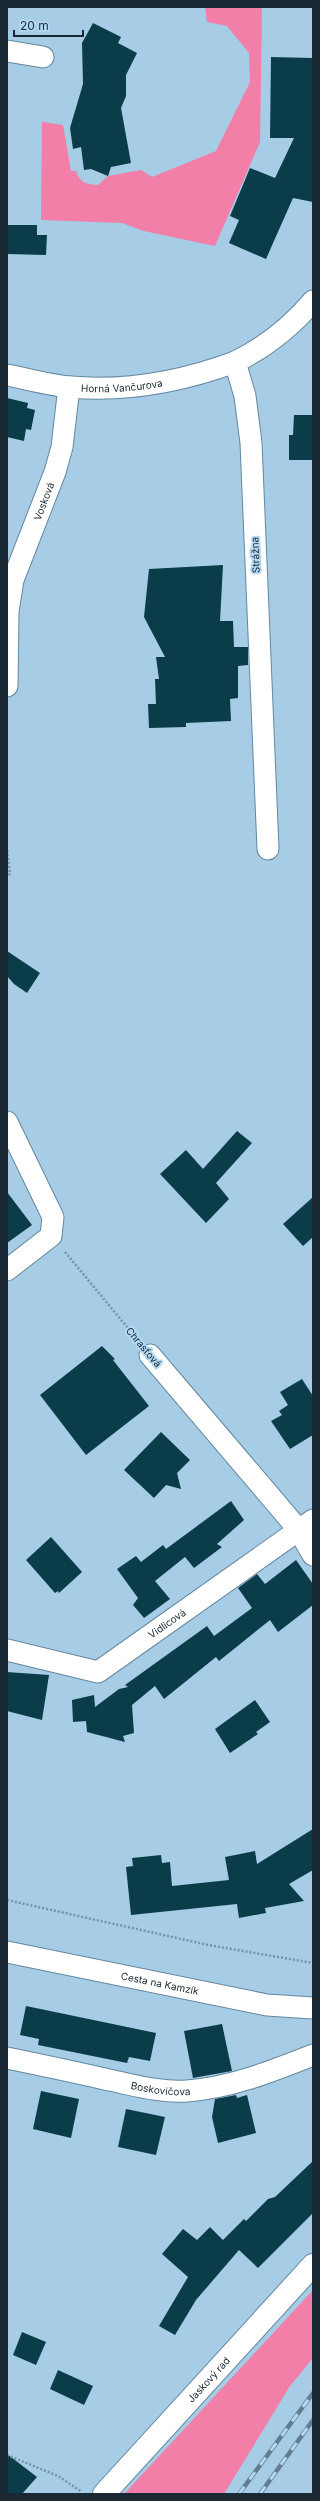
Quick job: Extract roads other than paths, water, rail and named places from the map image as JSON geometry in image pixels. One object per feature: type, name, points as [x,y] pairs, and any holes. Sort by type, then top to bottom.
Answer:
[{"type":"street","points":[[7,52],[44,57]]},
{"type":"street","points":[[235,362],[269,344],[297,320],[313,301]]},
{"type":"street","name":"Horná Vančurova","points":[[7,375],[69,387],[115,388],[153,386],[192,377],[235,362]]},
{"type":"street","name":"Strážna","points":[[235,362],[245,396],[252,443],[268,849]]},
{"type":"street","name":"Vosková","points":[[7,686],[8,612],[13,580],[42,507],[62,447],[69,387]]},
{"type":"street","points":[[7,1122],[53,1217],[51,1236],[7,1270]]},
{"type":"street","name":"Chrasťová","points":[[150,1355],[305,1525],[313,1555]]},
{"type":"street","name":"Vidlicová","points":[[7,1650],[98,1672],[174,1620],[305,1525]]},
{"type":"street","name":"Cesta na Kamzík","points":[[7,1952],[267,2005],[313,2008]]},
{"type":"street","name":"Boskovičova","points":[[7,2058],[164,2091],[186,2091],[213,2088],[259,2076],[313,2055]]},
{"type":"street","name":"Jaskový rad","points":[[104,2494],[313,2265]]},
{"type":"railway","points":[[239,2494],[313,2393]]},
{"type":"railway","points":[[260,2494],[313,2420]]}]
